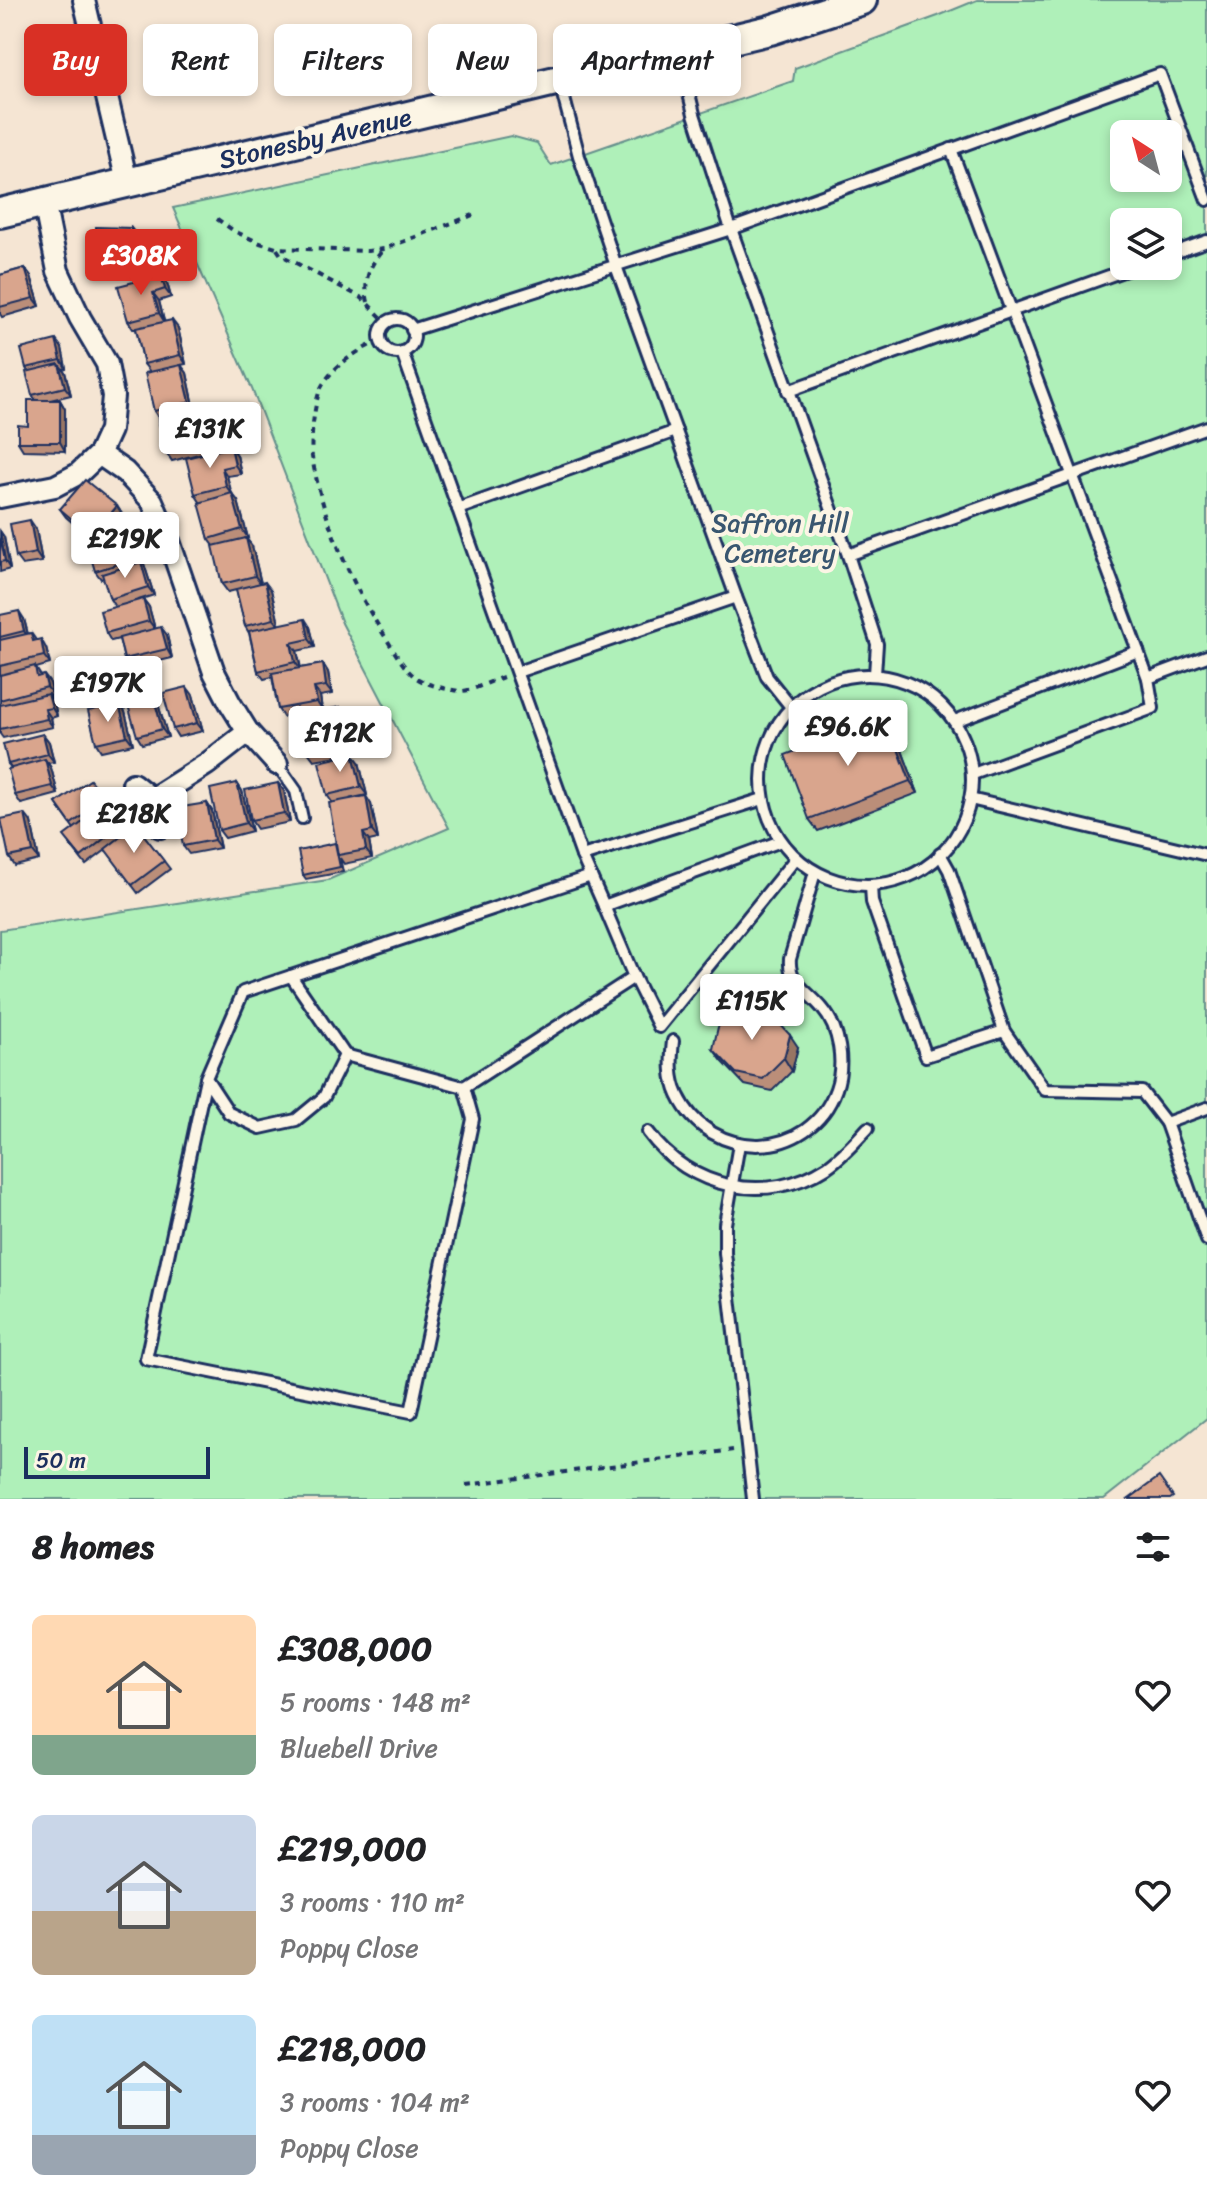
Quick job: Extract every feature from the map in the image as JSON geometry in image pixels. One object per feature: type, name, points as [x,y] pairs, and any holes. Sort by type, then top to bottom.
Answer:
[{"type":"main road","name":"Stonesby Avenue","points":[[741,37],[862,0]]},
{"type":"main road","name":"Stonesby Avenue","points":[[0,213],[553,82]]},
{"type":"street","points":[[84,0],[127,182]]},
{"type":"street","points":[[0,497],[55,486],[78,474],[99,454],[110,430],[113,396],[107,364],[80,318],[58,271],[44,202]]},
{"type":"street","points":[[99,454],[125,472],[152,501],[214,672],[248,732],[277,764]]},
{"type":"street","points":[[152,799],[207,764],[248,732]]},
{"type":"street","points":[[133,784],[152,799],[160,827]]},
{"type":"lane","points":[[412,330],[731,229],[1160,74],[1207,200]]},
{"type":"lane","points":[[563,96],[579,156],[616,266],[736,597],[767,677],[791,707]]},
{"type":"lane","points":[[690,96],[731,229],[877,644],[875,674]]},
{"type":"lane","points":[[951,149],[1148,678],[1153,708],[973,774]]},
{"type":"lane","points":[[1182,250],[1207,241]]},
{"type":"lane","points":[[788,391],[1110,276]]},
{"type":"lane","points":[[400,320],[410,325],[413,341],[407,350],[391,352],[382,345],[381,329],[387,323],[400,320]]},
{"type":"lane","points":[[402,352],[582,856],[659,1027],[796,858]]},
{"type":"lane","points":[[848,555],[1207,427]]},
{"type":"lane","points":[[458,509],[676,431]]},
{"type":"lane","points":[[517,672],[736,597]]},
{"type":"lane","points":[[955,721],[1138,651]]},
{"type":"lane","points":[[1148,678],[1207,656]]},
{"type":"lane","points":[[875,674],[906,682],[934,697],[955,721],[968,746],[973,774],[970,799],[954,840],[930,865],[900,880],[871,886],[842,883],[815,872],[796,858],[781,841],[770,821],[763,799],[762,774],[766,750],[776,727],[791,707],[829,681],[852,675],[875,674]]},
{"type":"lane","points":[[277,764],[296,791],[302,818]]},
{"type":"lane","points":[[582,856],[763,799]]},
{"type":"lane","points":[[970,799],[1207,855]]},
{"type":"lane","points":[[604,906],[781,841]]},
{"type":"lane","points":[[940,854],[949,870],[1004,1031],[1045,1090],[1142,1092],[1166,1123],[1207,1240]]},
{"type":"lane","points":[[673,1041],[671,1068],[677,1094],[693,1118],[716,1136],[739,1144],[773,1145],[800,1134],[822,1115],[836,1089],[841,1060],[836,1031],[823,1008],[802,990],[789,969],[815,872]]},
{"type":"lane","points":[[464,1087],[473,1119],[411,1412],[146,1359],[206,1078],[243,992],[591,876]]},
{"type":"lane","points":[[871,886],[872,902],[926,1056],[1004,1031]]},
{"type":"lane","points":[[291,976],[345,1055],[464,1087],[634,977]]},
{"type":"lane","points":[[206,1078],[229,1113],[260,1128],[296,1120],[324,1097],[345,1055]]},
{"type":"lane","points":[[1166,1123],[1207,1108]]},
{"type":"lane","points":[[648,1132],[669,1156],[712,1181],[769,1187],[808,1177],[841,1157],[868,1128]]},
{"type":"lane","points":[[739,1144],[725,1224],[725,1253],[753,1499]]},
{"type":"path","points":[[217,219],[234,231],[276,248],[368,251],[384,249],[473,215]]},
{"type":"path","points":[[276,248],[281,255],[362,298],[387,323]]},
{"type":"path","points":[[368,305],[365,289],[368,272],[384,249]]},
{"type":"path","points":[[380,340],[360,350],[338,367],[320,390],[311,437],[312,456],[339,547],[358,593],[399,659],[416,679],[463,691],[517,672]]},
{"type":"path","points":[[466,1485],[747,1449]]},
{"type":"green space","name":"Saffron Hill Cemetery","points":[[977,0],[1207,0],[1207,1418],[1104,1499],[0,1499],[0,930],[328,880],[449,828],[342,623],[252,389],[173,208],[511,136],[537,143],[551,165],[793,81],[795,68]]},
{"type":"building","points":[[96,227],[131,228],[131,268],[96,268]]},
{"type":"building","points":[[25,268],[34,298],[0,307],[0,275]]},
{"type":"building","points":[[161,275],[165,289],[153,293],[159,313],[128,321],[118,286]]},
{"type":"building","points":[[172,320],[180,355],[144,364],[136,328]]},
{"type":"building","points":[[56,340],[61,360],[26,368],[21,349]]},
{"type":"building","points":[[59,364],[65,387],[32,395],[26,372]]},
{"type":"building","points":[[181,365],[190,402],[154,411],[145,373]]},
{"type":"building","points":[[28,400],[60,400],[60,442],[18,442],[18,425],[28,426]]},
{"type":"building","points":[[206,407],[210,426],[197,430],[200,444],[166,452],[158,419]]},
{"type":"building","points":[[231,447],[235,465],[222,468],[226,486],[195,494],[186,458]]},
{"type":"building","points":[[85,480],[117,506],[92,536],[60,509]]},
{"type":"building","points":[[232,493],[242,529],[209,539],[199,503]]},
{"type":"building","points":[[30,520],[36,553],[16,557],[10,524]]},
{"type":"building","points":[[130,531],[138,558],[95,571],[87,544]]},
{"type":"building","points":[[0,536],[5,561],[0,562]]},
{"type":"building","points":[[246,538],[255,576],[222,584],[213,546]]},
{"type":"building","points":[[141,562],[148,587],[110,599],[102,574]]},
{"type":"building","points":[[265,582],[274,619],[245,626],[236,589]]},
{"type":"building","points":[[143,599],[149,621],[106,633],[100,611]]},
{"type":"building","points":[[19,611],[24,631],[0,637],[0,615]]},
{"type":"building","points":[[305,619],[309,639],[291,643],[295,662],[258,671],[249,631]]},
{"type":"building","points":[[161,627],[167,649],[124,659],[119,638]]},
{"type":"building","points":[[31,633],[33,641],[41,639],[44,656],[0,666],[0,640]]},
{"type":"building","points":[[323,664],[326,686],[314,688],[317,702],[278,709],[272,673]]},
{"type":"building","points":[[35,666],[37,677],[44,675],[47,687],[0,700],[0,675]]},
{"type":"building","points":[[187,687],[197,723],[173,729],[163,693]]},
{"type":"building","points":[[48,694],[52,708],[45,709],[47,719],[0,729],[0,705]]},
{"type":"building","points":[[153,695],[162,729],[137,736],[127,702]]},
{"type":"building","points":[[119,704],[127,736],[96,743],[88,711]]},
{"type":"building","points":[[340,707],[349,745],[308,752],[301,715]]},
{"type":"building","points":[[886,717],[910,781],[809,819],[785,755]]},
{"type":"building","points":[[43,734],[48,754],[8,764],[3,744]]},
{"type":"building","points":[[353,754],[361,787],[327,795],[319,762]]},
{"type":"building","points":[[45,759],[52,786],[15,795],[8,769]]},
{"type":"building","points":[[90,780],[105,800],[71,824],[56,803]]},
{"type":"building","points":[[237,783],[246,823],[219,830],[210,789]]},
{"type":"building","points":[[278,783],[284,813],[251,820],[245,790]]},
{"type":"building","points":[[366,796],[372,831],[363,833],[366,850],[338,855],[329,803]]},
{"type":"building","points":[[207,803],[214,840],[183,846],[176,808]]},
{"type":"building","points":[[99,810],[115,830],[81,857],[64,836]]},
{"type":"building","points":[[25,814],[33,852],[9,857],[1,819]]},
{"type":"building","points":[[136,825],[164,861],[132,885],[105,849]]},
{"type":"building","points":[[335,843],[340,867],[303,875],[298,851]]},
{"type":"building","points":[[739,1006],[768,1011],[790,1035],[784,1058],[763,1079],[736,1073],[713,1049],[718,1027]]},
{"type":"building","points":[[1159,1477],[1173,1497],[1129,1499]]}]
